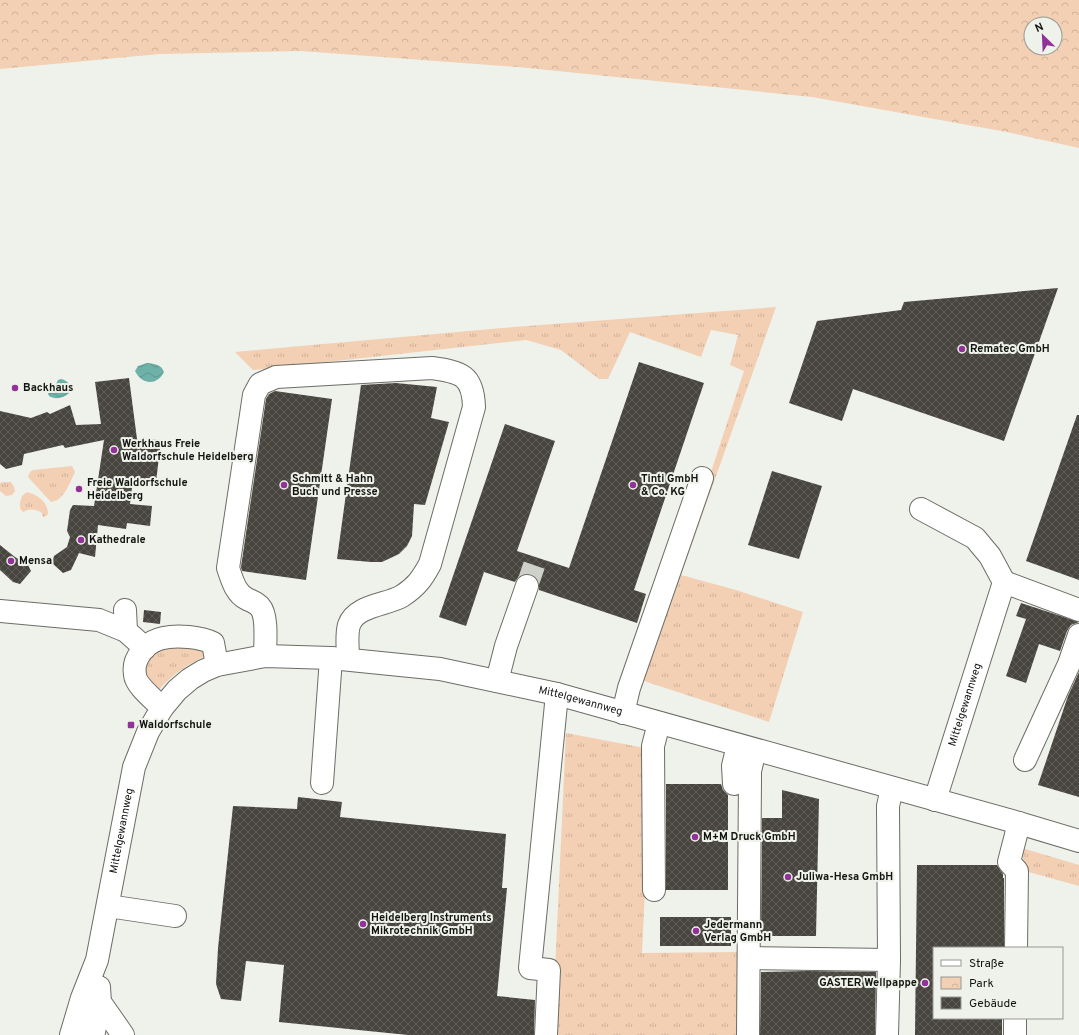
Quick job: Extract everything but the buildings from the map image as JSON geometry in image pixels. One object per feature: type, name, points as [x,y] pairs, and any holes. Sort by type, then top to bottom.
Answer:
[{"type":"street","points":[[265,656],[265,618],[263,611],[260,606],[244,598],[235,587],[228,568],[254,395],[260,384],[276,377],[432,368],[450,371],[461,376],[471,384],[474,394],[474,407],[430,564],[423,579],[412,588],[389,602],[374,605],[360,611],[350,623],[339,658],[322,783]]},
{"type":"street","points":[[623,712],[629,688],[702,478]]},
{"type":"street","points":[[921,509],[974,538],[990,556],[1004,582],[1079,610]]},
{"type":"street","name":"Mittelgewannweg","points":[[935,800],[1004,582]]},
{"type":"street","points":[[497,681],[506,646],[527,586]]},
{"type":"street","points":[[125,610],[126,632]]},
{"type":"street","points":[[0,611],[99,620],[126,632],[145,648]]},
{"type":"street","points":[[1025,760],[1069,664],[1079,635]]},
{"type":"street","points":[[162,708],[138,684],[135,675],[135,664],[140,653],[151,642],[165,637],[206,639],[213,643],[217,665]]},
{"type":"street","name":"Mittelgewannweg","points":[[71,1035],[82,998],[97,960],[134,767],[148,732],[162,708],[177,690],[190,679],[217,665],[265,656],[339,658],[440,669],[557,694],[898,790],[1019,822],[1079,841]]},
{"type":"street","points":[[546,1035],[549,970],[530,968],[557,694]]},
{"type":"street","points":[[654,890],[653,746],[658,723]]},
{"type":"street","points":[[734,784],[733,766],[747,748]]},
{"type":"street","points":[[747,748],[750,771],[748,1035]]},
{"type":"street","points":[[887,1035],[889,960],[888,806],[898,790]]},
{"type":"street","points":[[898,790],[900,809],[900,1035]]},
{"type":"street","points":[[1016,947],[1017,870],[1009,862],[1019,822]]},
{"type":"street","points":[[108,906],[175,916]]},
{"type":"street","points":[[749,958],[889,960]]},
{"type":"street","name":"Mittelgewannweg","points":[[93,1035],[100,1002],[97,960]]},
{"type":"street","points":[[100,1002],[123,1035]]},
{"type":"street","points":[[1015,1019],[1015,1035]]},
{"type":"green space","points":[[0,0],[1079,0],[1079,148],[1007,132],[812,97],[518,67],[301,51],[160,54],[0,69]]},
{"type":"green space","points":[[776,307],[681,575],[736,590],[803,612],[769,722],[641,680],[744,371],[730,365],[738,335],[711,330],[701,357],[630,332],[608,379],[599,379],[561,350],[526,340],[253,370],[235,352],[502,328]]},
{"type":"green space","points":[[72,466],[75,472],[63,495],[56,501],[51,502],[28,477],[30,472],[33,470]]},
{"type":"green space","points":[[11,482],[15,491],[12,495],[6,496],[0,491],[0,483]]},
{"type":"green space","points":[[27,492],[42,500],[48,510],[48,514],[45,517],[42,516],[42,513],[35,510],[23,512],[20,509],[21,498]]},
{"type":"green space","points":[[176,642],[211,653],[182,669],[158,691],[148,685],[141,660]]},
{"type":"green space","points":[[566,733],[645,748],[645,890],[642,953],[740,952],[740,1035],[552,1035]]},
{"type":"green space","points":[[1022,848],[1079,865],[1079,886],[1025,871]]},
{"type":"water","points":[[147,363],[157,365],[163,369],[164,372],[161,377],[154,382],[145,381],[138,376],[135,371],[138,366]]},
{"type":"water","points":[[61,379],[69,384],[69,393],[59,398],[49,396],[47,390],[55,386],[58,380]]},
{"type":"tunnel","points":[[527,586],[537,557]]},
{"type":"place","name":"Rematec GmbH","points":[[962,349]]},
{"type":"place","name":"Backhaus","points":[[15,388]]},
{"type":"place","name":"Werkhaus Freie Waldorfschule Heidelberg","points":[[114,450]]},
{"type":"place","name":"Schmitt & Hahn Buch und Presse","points":[[284,485]]},
{"type":"place","name":"Tinti GmbH & Co. KG","points":[[633,485]]},
{"type":"place","name":"Freie Waldorfschule Heidelberg","points":[[79,489]]},
{"type":"place","name":"Kathedrale","points":[[81,540]]},
{"type":"place","name":"Mensa","points":[[11,561]]},
{"type":"place","name":"Waldorfschule","points":[[131,725]]},
{"type":"place","name":"M+M Druck GmbH","points":[[695,837]]},
{"type":"place","name":"Juliwa-Hesa GmbH","points":[[788,877]]},
{"type":"place","name":"Heidelberg Instruments Mikrotechnik GmbH","points":[[363,924]]},
{"type":"place","name":"Jedermann Verlag GmbH","points":[[696,931]]},
{"type":"place","name":"GASTER Wellpappe","points":[[925,983]]}]
